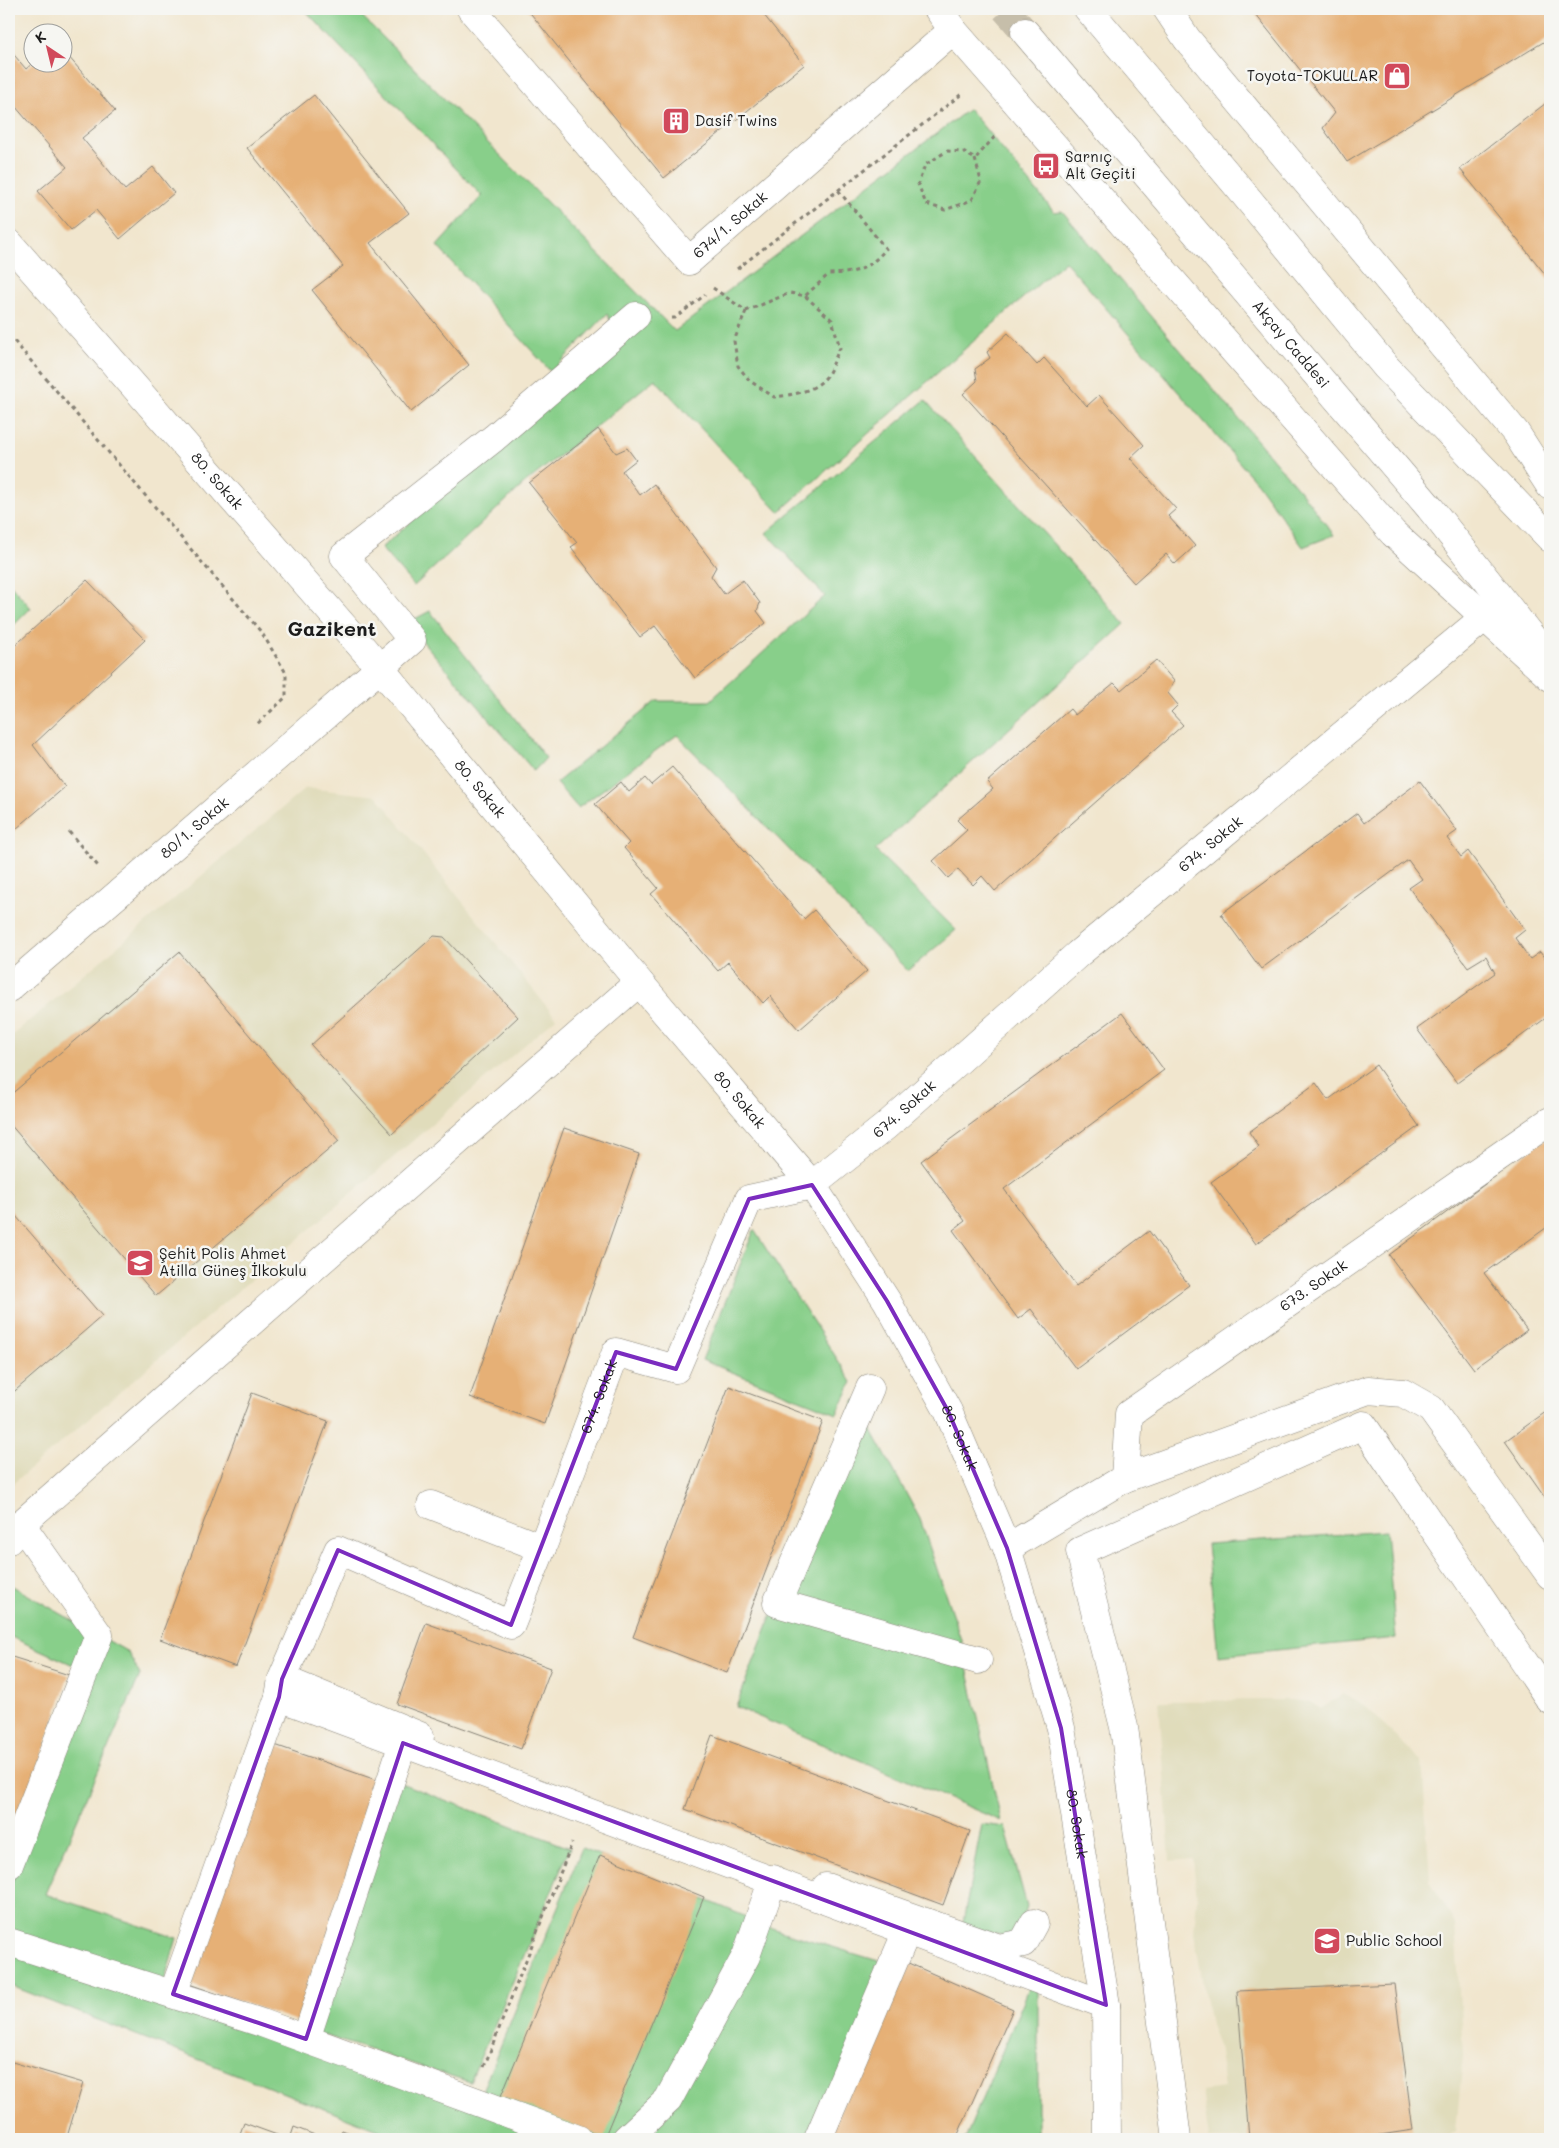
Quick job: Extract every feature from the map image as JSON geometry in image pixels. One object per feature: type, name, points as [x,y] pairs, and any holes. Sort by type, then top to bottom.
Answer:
[{"type":"main road","name":"674/1. Sokak","points":[[471,9],[689,261],[946,19]]},
{"type":"main road","points":[[1088,9],[1244,194],[1386,367],[1550,538]]},
{"type":"main road","points":[[1166,9],[1187,39],[1516,432],[1550,486]]},
{"type":"main road","points":[[1179,9],[1187,39]]},
{"type":"main road","points":[[946,19],[1393,533],[1550,677]]},
{"type":"main road","name":"Akçay Caddesi","points":[[1025,32],[1430,508],[1550,660]]},
{"type":"main road","name":"80. Sokak","points":[[9,243],[380,668],[639,982],[812,1184],[888,1301],[948,1411],[1007,1548],[1061,1728],[1106,2005],[1107,2139]]},
{"type":"main road","name":"80/1. Sokak","points":[[9,988],[412,640],[344,556],[494,438],[636,316]]},
{"type":"main road","name":"674. Sokak","points":[[542,1548],[616,1352],[676,1369],[749,1199],[812,1184],[886,1126],[1078,954],[1485,617]]},
{"type":"main road","points":[[9,1865],[99,1635],[15,1532],[639,982]]},
{"type":"main road","name":"673. Sokak","points":[[1126,1478],[1129,1414],[1550,1121]]},
{"type":"main road","points":[[870,1388],[777,1603],[978,1660]]},
{"type":"main road","points":[[1007,1548],[1126,1478],[1368,1390],[1403,1393],[1431,1409],[1550,1575]]},
{"type":"main road","points":[[1177,2139],[1124,1727],[1080,1550],[1363,1425],[1550,1700]]},
{"type":"main road","points":[[173,1994],[280,1688],[338,1550],[511,1625],[542,1548],[431,1504]]},
{"type":"main road","points":[[280,1688],[404,1744],[773,1879],[1106,2005]]},
{"type":"main road","points":[[280,1688],[534,1784],[999,1948],[1023,1943],[1034,1923]]},
{"type":"main road","points":[[306,2039],[404,1744]]},
{"type":"main road","points":[[626,2139],[668,2100],[746,1956],[773,1879]]},
{"type":"main road","points":[[818,2139],[907,1931]]},
{"type":"main road","points":[[9,1942],[306,2039],[578,2139]]},
{"type":"path","points":[[737,270],[968,90]]},
{"type":"path","points":[[975,159],[994,138]]},
{"type":"path","points":[[947,151],[963,152],[975,159],[981,181],[972,200],[945,210],[926,204],[918,184],[925,165],[947,151]]},
{"type":"path","points":[[805,296],[829,274],[851,273],[872,264],[886,249],[838,190]]},
{"type":"path","points":[[636,316],[675,318],[721,282]]},
{"type":"path","points":[[713,288],[746,311]]},
{"type":"path","points":[[790,293],[805,296],[832,320],[840,348],[821,382],[798,394],[774,397],[750,381],[738,366],[734,340],[746,311],[790,293]]},
{"type":"path","points":[[9,334],[262,633],[286,673],[286,697],[250,731]]},
{"type":"path","points":[[69,832],[100,868]]},
{"type":"path","points":[[471,2100],[585,1811]]},
{"type":"highlighted area","points":[[812,1185],[887,1301],[948,1411],[1007,1548],[1061,1728],[1106,2005],[403,1743],[306,2039],[173,1994],[279,1697],[282,1679],[338,1550],[511,1625],[616,1352],[676,1369],[749,1199]]},
{"type":"shaded area","name":"Şehit Polis Ahmet Atilla Güneş İlkokulu","points":[[306,788],[377,796],[556,1018],[9,1487],[9,1038]]},
{"type":"shaded area","points":[[1342,1694],[1366,1707],[1422,1762],[1430,1880],[1455,1924],[1463,2054],[1456,2132],[1443,2139],[1209,2139],[1202,2091],[1224,2088],[1218,2045],[1210,2025],[1194,1932],[1197,1898],[1193,1859],[1170,1861],[1159,1701],[1290,1700],[1310,1702],[1321,1709]]},
{"type":"green space","points":[[304,9],[355,9],[675,331],[969,109],[1054,212],[1062,211],[1302,493],[1334,535],[1303,547],[1258,484],[1065,261],[779,512],[655,379],[524,484],[414,586],[381,548],[620,339],[607,314],[551,372],[437,246],[482,196]]},
{"type":"green space","points":[[925,400],[1125,624],[875,850],[956,930],[908,971],[677,735],[578,808],[556,783],[656,701],[710,701],[825,596],[766,533]]},
{"type":"green space","points":[[9,583],[31,608],[9,630]]},
{"type":"green space","points":[[430,611],[546,758],[534,771],[407,623]]},
{"type":"green space","points":[[754,1230],[852,1382],[837,1414],[702,1360]]},
{"type":"green space","points":[[855,1399],[920,1519],[961,1640],[1001,1821],[736,1707]]},
{"type":"green space","points":[[1386,1531],[1396,1638],[1218,1656],[1207,1544]]},
{"type":"green space","points":[[9,1584],[128,1652],[140,1675],[45,1894],[177,1938],[159,1998],[482,2091],[582,1848],[780,1931],[895,1966],[819,2139],[401,2139],[9,1985],[9,1893],[80,1668],[9,1636]]},
{"type":"green space","points":[[398,1782],[570,1848],[470,2082],[317,2033]]},
{"type":"green space","points":[[982,1824],[1005,1827],[1027,1906],[1017,1938],[962,1927]]},
{"type":"green space","points":[[1038,1967],[1038,2139],[965,2139]]},
{"type":"building","name":"Dasif Twins","points":[[527,9],[759,9],[804,65],[664,178]]},
{"type":"building","name":"Toyota-TOKULLAR","points":[[1251,9],[1550,9],[1550,38],[1347,162],[1323,128],[1335,113]]},
{"type":"building","points":[[9,49],[22,64],[22,72],[72,72],[72,61],[115,111],[82,138],[125,190],[153,167],[174,193],[120,239],[96,210],[71,230],[38,191],[67,167],[9,99]]},
{"type":"building","points":[[314,95],[409,213],[370,243],[469,365],[411,412],[312,290],[343,266],[247,148]]},
{"type":"building","points":[[1550,100],[1550,280],[1460,169]]},
{"type":"building","points":[[1008,333],[1037,365],[1044,358],[1087,406],[1099,395],[1144,445],[1130,458],[1176,509],[1168,516],[1195,546],[1175,564],[1166,554],[1134,583],[963,394],[977,381],[975,369],[990,358],[987,352]]},
{"type":"building","points":[[598,429],[616,453],[627,448],[636,460],[622,471],[640,495],[654,484],[716,567],[711,576],[724,594],[743,580],[760,603],[757,611],[766,623],[695,678],[655,626],[640,637],[571,547],[577,543],[529,483]]},
{"type":"building","points":[[87,580],[145,640],[33,745],[65,787],[9,835],[9,651]]},
{"type":"building","points":[[1156,660],[1174,681],[1168,693],[1178,705],[1171,712],[1183,725],[995,891],[982,876],[973,885],[958,869],[948,878],[933,861],[967,830],[957,820],[993,789],[987,782],[1070,709],[1075,715],[1114,683],[1121,690]]},
{"type":"building","points":[[672,767],[804,919],[814,910],[867,971],[799,1030],[770,996],[763,1003],[728,962],[718,971],[651,894],[658,888],[624,848],[629,843],[595,804],[621,782],[629,792],[645,778],[651,785]]},
{"type":"building","points":[[1420,781],[1457,831],[1447,838],[1461,857],[1468,851],[1525,930],[1515,938],[1530,959],[1540,952],[1550,966],[1550,1015],[1457,1083],[1417,1029],[1495,973],[1486,956],[1468,967],[1409,888],[1422,879],[1408,860],[1261,969],[1221,914],[1357,813],[1364,823]]},
{"type":"building","points":[[434,936],[444,937],[518,1017],[392,1134],[311,1045]]},
{"type":"building","name":"Şehit Polis Ahmet Atilla Güneş İlkokulu","points":[[179,952],[339,1141],[156,1296],[9,1123],[9,1096]]},
{"type":"building","points":[[1122,1013],[1164,1070],[1004,1189],[1076,1286],[1149,1231],[1189,1285],[1076,1369],[1031,1309],[1018,1319],[953,1230],[965,1221],[921,1161]]},
{"type":"building","points":[[1376,1065],[1419,1126],[1256,1244],[1211,1182],[1259,1147],[1249,1132],[1316,1083],[1328,1100]]},
{"type":"building","points":[[564,1128],[639,1154],[545,1424],[470,1397]]},
{"type":"building","points":[[1550,1136],[1550,1225],[1484,1273],[1527,1330],[1474,1369],[1389,1255]]},
{"type":"building","points":[[9,1208],[102,1316],[9,1396]]},
{"type":"building","points":[[729,1386],[823,1421],[727,1673],[633,1637]]},
{"type":"building","points":[[252,1393],[328,1421],[236,1667],[160,1639]]},
{"type":"building","points":[[1550,1409],[1550,1505],[1505,1441]]},
{"type":"building","points":[[426,1623],[551,1668],[521,1749],[397,1704]]},
{"type":"building","points":[[9,1656],[69,1675],[9,1856]]},
{"type":"building","points":[[712,1735],[970,1831],[943,1905],[685,1809]]},
{"type":"building","points":[[269,1743],[385,1783],[302,2023],[186,1983]]},
{"type":"building","points":[[600,1855],[704,1897],[604,2138],[501,2096]]},
{"type":"building","points":[[906,1962],[1013,2009],[956,2139],[827,2139]]},
{"type":"building","points":[[1394,1984],[1413,2130],[1354,2139],[1249,2139],[1237,1991]]},
{"type":"building","points":[[9,2061],[83,2083],[67,2137],[72,2139],[9,2139]]},
{"type":"building","points":[[244,2123],[288,2139],[238,2139]]},
{"type":"building","points":[[294,2127],[325,2139],[290,2139]]},
{"type":"building","points":[[342,2130],[366,2139],[339,2139]]},
{"type":"tunnel","points":[[1005,9],[1025,32]]},
{"type":"place","name":"Toyota-TOKULLAR","points":[[1397,76]]},
{"type":"place","name":"Dasif Twins","points":[[676,121]]},
{"type":"place","name":"Sarnıç Alt Geçiti","points":[[1046,166]]},
{"type":"place","name":"Şehit Polis Ahmet Atilla Güneş İlkokulu","points":[[140,1263]]},
{"type":"place","name":"Public School","points":[[1327,1941]]},
{"type":"district","name":"Gazikent","points":[[332,629]]}]
